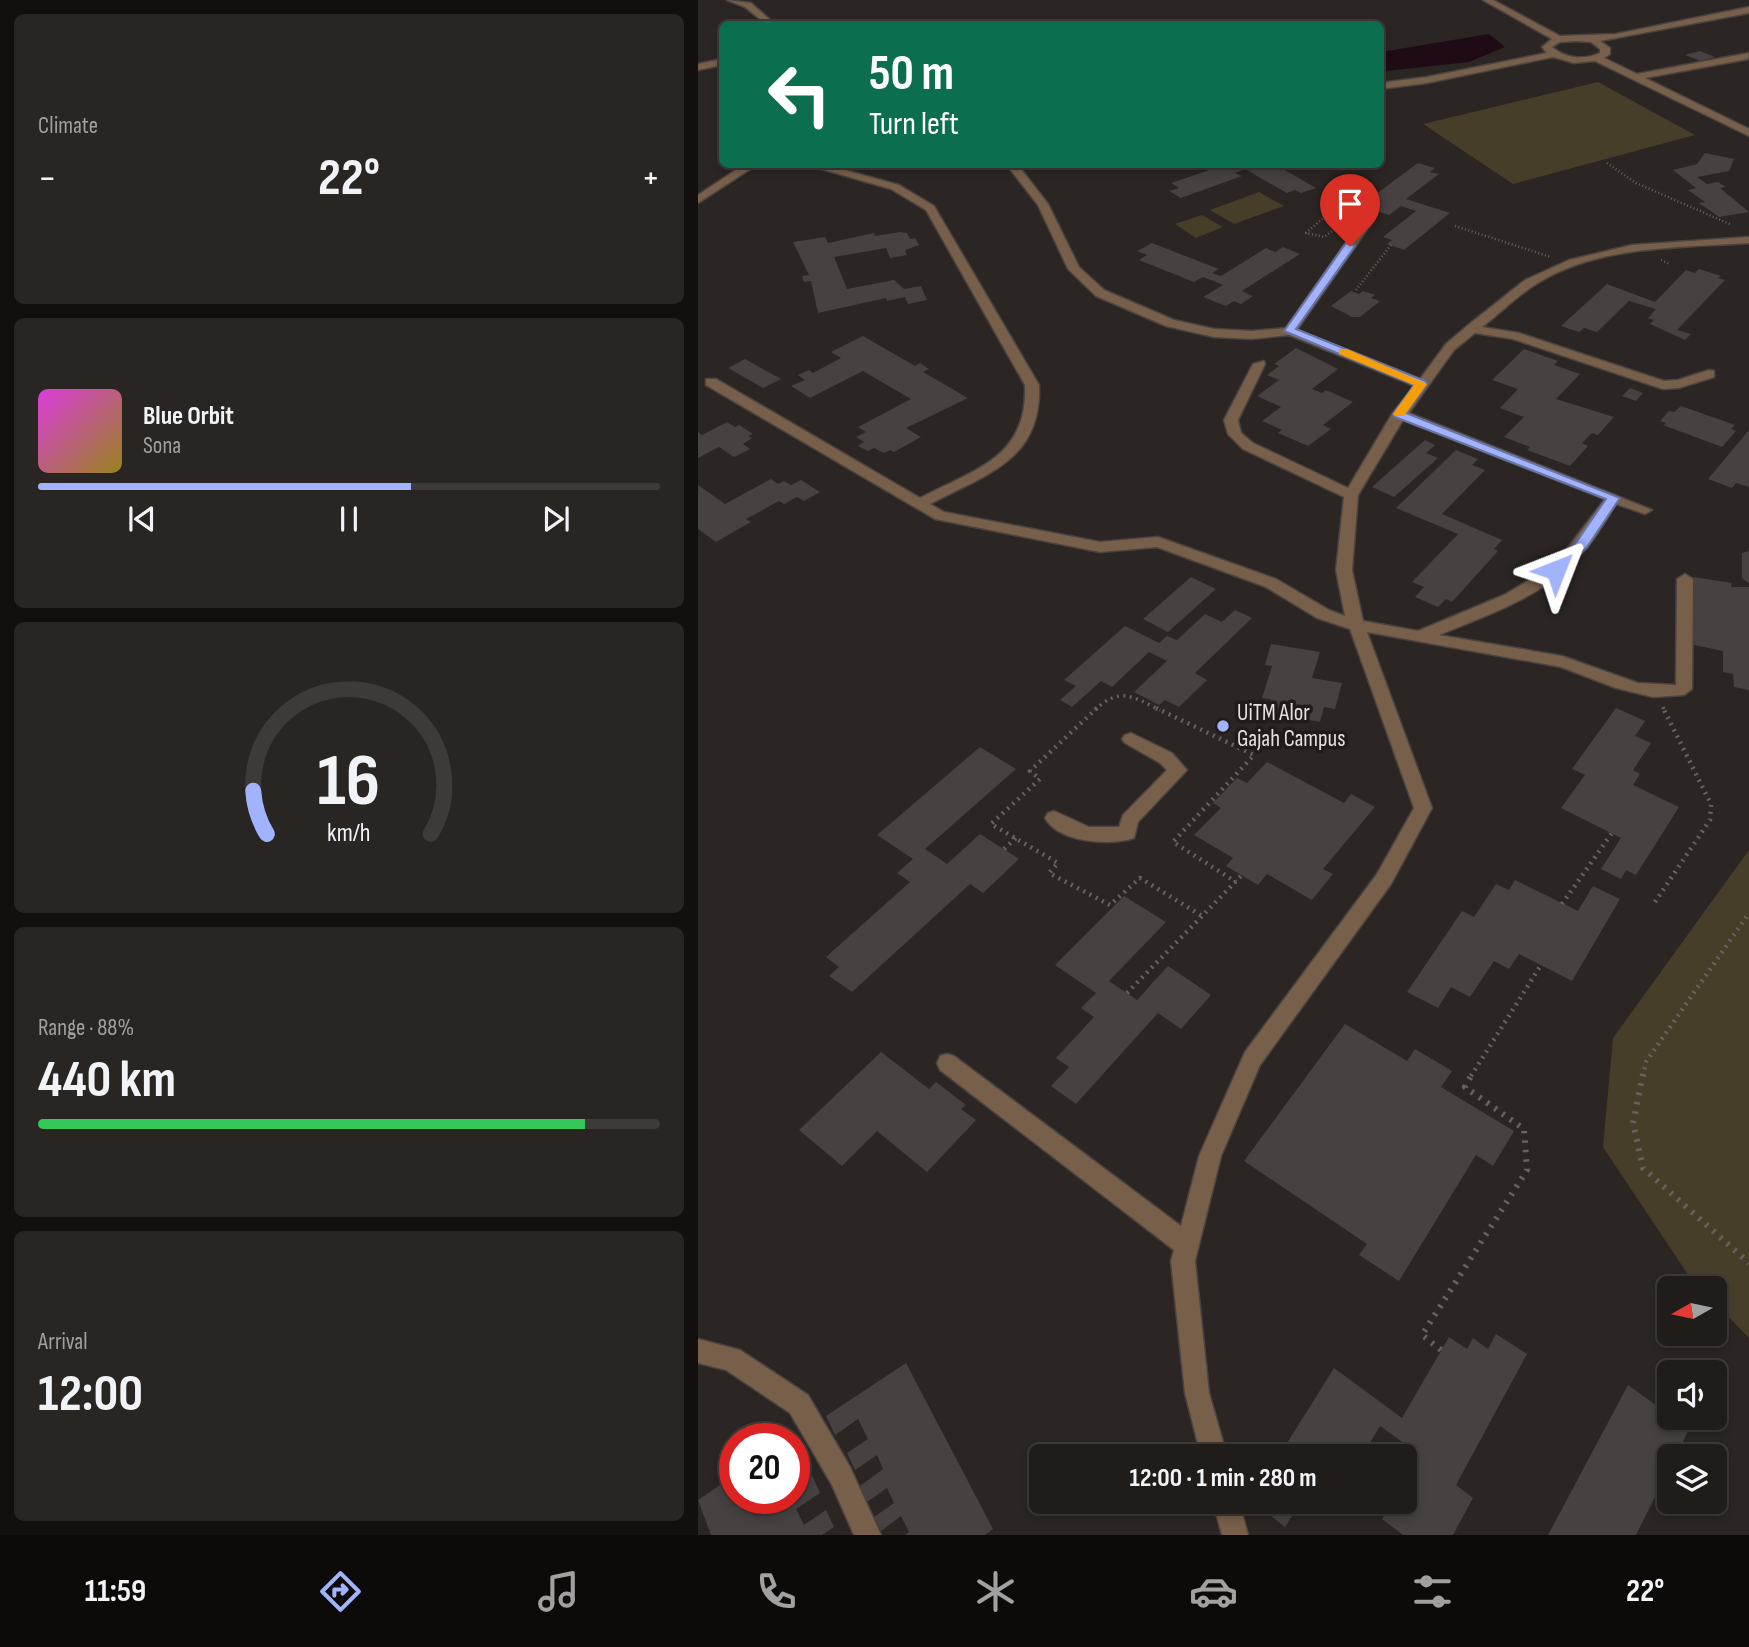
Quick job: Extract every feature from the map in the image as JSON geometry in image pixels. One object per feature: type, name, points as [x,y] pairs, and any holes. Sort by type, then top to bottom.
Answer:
[{"type":"street","points":[[731,0],[748,5],[767,21]]},
{"type":"street","points":[[1487,0],[1558,39]]},
{"type":"street","points":[[1749,10],[1616,37],[1558,39],[1548,44],[1549,51],[1554,54],[1579,60],[1596,58],[1749,133]]},
{"type":"street","points":[[1596,58],[1617,43],[1749,16]]},
{"type":"street","points":[[1587,39],[1599,43],[1606,50]]},
{"type":"street","points":[[1384,85],[1427,80],[1554,54]]},
{"type":"street","points":[[1637,77],[1748,56]]},
{"type":"street","points":[[698,66],[719,62]]},
{"type":"street","points":[[698,200],[747,168]]},
{"type":"street","points":[[824,168],[895,187],[930,208],[1032,384],[1035,400],[1033,421],[1017,449],[919,504]]},
{"type":"street","points":[[1014,168],[1043,205],[1074,269],[1100,293],[1170,323],[1214,333],[1252,335],[1290,331],[1421,384]]},
{"type":"street","points":[[1290,331],[1366,216]]},
{"type":"street","points":[[1211,1444],[1197,1393],[1183,1261],[1210,1156],[1252,1059],[1384,879],[1422,808],[1356,625],[1344,570],[1351,495],[1399,414],[1450,348],[1529,283],[1573,262],[1662,244],[1744,234]]},
{"type":"street","points":[[1471,329],[1515,336],[1663,385],[1679,384],[1709,374]]},
{"type":"street","points":[[1259,364],[1231,420],[1235,434],[1248,446],[1351,495]]},
{"type":"street","points":[[711,382],[940,516],[1100,547],[1158,542],[1271,583],[1323,614],[1356,625],[1562,662],[1590,669],[1641,691],[1657,694],[1684,689],[1686,651],[1682,619],[1685,579]]},
{"type":"street","points":[[1399,414],[1645,510]]},
{"type":"street","points":[[1421,635],[1493,608],[1556,570],[1582,544],[1613,498]]},
{"type":"street","points":[[1054,818],[1079,835],[1098,837],[1128,833],[1129,820],[1178,770],[1166,758],[1131,739]]},
{"type":"street","points":[[947,1063],[1187,1245]]},
{"type":"street","points":[[698,1351],[731,1359],[799,1404],[842,1476],[868,1535]]},
{"type":"street","points":[[1229,1514],[1235,1535]]},
{"type":"path","points":[[1607,163],[1636,183],[1744,234]]},
{"type":"path","points":[[1322,197],[1338,205],[1306,233],[1324,237],[1345,219],[1366,216]]},
{"type":"path","points":[[1455,226],[1553,257]]},
{"type":"path","points":[[1356,290],[1391,245]]},
{"type":"path","points":[[1655,902],[1711,820],[1711,804],[1657,694]]},
{"type":"path","points":[[1562,904],[1612,833]]},
{"type":"path","points":[[1004,849],[1016,838]]},
{"type":"path","points":[[1127,993],[1242,875]]},
{"type":"path","points":[[1749,913],[1646,1062],[1633,1124],[1644,1168],[1749,1264]]},
{"type":"path","points":[[1441,1350],[1422,1335],[1527,1170],[1524,1129],[1465,1087],[1486,1048],[1541,965]]},
{"type":"shaded area","points":[[1489,34],[1505,47],[1469,62],[1386,71],[1384,52]]},
{"type":"shaded area","points":[[1598,82],[1695,135],[1513,184],[1423,124]]},
{"type":"shaded area","points":[[1259,192],[1284,206],[1234,224],[1210,210]]},
{"type":"shaded area","points":[[1202,215],[1223,227],[1196,238],[1175,224]]},
{"type":"shaded area","points":[[1749,850],[1749,1338],[1727,1315],[1727,1276],[1689,1276],[1603,1147],[1613,1038]]},
{"type":"building","points":[[1700,51],[1715,57],[1700,61],[1685,55]]},
{"type":"building","points":[[1705,153],[1734,159],[1729,171],[1697,177],[1707,184],[1718,182],[1726,187],[1720,188],[1749,212],[1719,217],[1699,203],[1705,202],[1688,190],[1696,188],[1673,170],[1697,164]]},
{"type":"building","points":[[1418,163],[1435,168],[1430,172],[1439,174],[1406,199],[1450,213],[1404,250],[1387,244],[1392,240],[1383,237],[1416,211],[1401,206],[1389,215],[1366,208],[1370,205],[1358,201],[1362,198],[1368,200]]},
{"type":"building","points":[[1215,168],[1281,168],[1316,188],[1301,193],[1295,190],[1287,193],[1245,169],[1235,173],[1242,176],[1181,198],[1169,191],[1179,188],[1171,183]]},
{"type":"building","points":[[874,233],[875,236],[907,233],[910,239],[915,238],[919,245],[905,250],[907,255],[890,258],[886,248],[834,257],[847,289],[894,280],[904,289],[921,286],[927,300],[908,304],[905,297],[887,301],[886,298],[818,313],[811,281],[804,282],[802,276],[809,275],[793,242],[825,237],[828,243]]},
{"type":"building","points":[[1152,243],[1219,269],[1212,273],[1221,276],[1266,248],[1275,252],[1283,247],[1300,254],[1242,291],[1253,296],[1241,304],[1234,301],[1226,306],[1203,297],[1223,285],[1203,277],[1194,282],[1139,260],[1147,255],[1137,251]]},
{"type":"building","points":[[1699,269],[1721,276],[1718,278],[1725,280],[1677,330],[1691,334],[1685,340],[1650,324],[1654,320],[1648,318],[1656,309],[1629,301],[1597,332],[1584,328],[1579,332],[1561,326],[1607,284],[1655,302],[1686,270],[1695,273]]},
{"type":"building","points":[[1351,291],[1375,295],[1371,298],[1380,301],[1360,317],[1352,317],[1331,306]]},
{"type":"building","points":[[863,336],[915,366],[920,363],[929,369],[923,372],[968,398],[906,428],[921,437],[894,452],[890,450],[884,453],[874,448],[868,451],[858,446],[864,442],[856,437],[866,432],[858,427],[911,399],[863,371],[810,398],[791,386],[805,380],[798,375],[809,370],[813,373],[841,358],[831,352]]},
{"type":"building","points":[[1296,348],[1338,369],[1312,389],[1322,393],[1326,390],[1353,402],[1323,425],[1331,429],[1308,446],[1278,433],[1282,430],[1262,421],[1281,407],[1257,396],[1279,380],[1267,375],[1279,366],[1274,364]]},
{"type":"building","points":[[1524,349],[1558,361],[1554,365],[1580,374],[1556,399],[1614,417],[1598,435],[1592,433],[1582,443],[1588,446],[1570,466],[1527,450],[1530,447],[1504,437],[1524,417],[1500,408],[1518,389],[1492,380]]},
{"type":"building","points":[[745,359],[781,379],[763,388],[728,368]]},
{"type":"building","points":[[1630,388],[1643,393],[1636,401],[1622,396]]},
{"type":"building","points":[[1681,406],[1735,425],[1731,429],[1736,431],[1722,447],[1663,425],[1666,423],[1660,421],[1669,411],[1674,412]]},
{"type":"building","points":[[727,422],[735,427],[739,425],[753,434],[748,436],[752,438],[743,444],[750,449],[734,457],[719,447],[698,458],[698,432],[702,435]]},
{"type":"building","points":[[1749,430],[1749,487],[1736,483],[1732,488],[1708,479]]},
{"type":"building","points":[[1425,440],[1435,445],[1426,453],[1438,458],[1394,497],[1372,487]]},
{"type":"building","points":[[1456,450],[1478,459],[1472,465],[1485,470],[1442,514],[1502,540],[1494,549],[1498,551],[1452,602],[1446,599],[1438,607],[1415,597],[1424,587],[1412,582],[1458,534],[1396,508]]},
{"type":"building","points":[[771,479],[778,484],[784,481],[791,485],[801,480],[820,492],[804,501],[797,497],[784,504],[779,501],[746,519],[751,522],[716,542],[698,529],[698,485],[725,504]]},
{"type":"building","points":[[1749,551],[1749,583],[1742,578],[1742,553]]},
{"type":"building","points":[[1191,577],[1216,589],[1168,632],[1143,619]]},
{"type":"building","points":[[1694,577],[1732,583],[1731,587],[1749,587],[1749,690],[1734,687],[1733,674],[1723,672],[1723,651],[1694,645]]},
{"type":"building","points":[[1235,610],[1252,618],[1195,673],[1207,680],[1179,707],[1165,700],[1159,705],[1134,692],[1167,661],[1149,652],[1112,687],[1101,681],[1072,707],[1060,700],[1076,686],[1064,680],[1125,626],[1159,643],[1167,636],[1177,640],[1205,614],[1222,622]]},
{"type":"building","points":[[1271,644],[1320,652],[1312,678],[1342,683],[1335,709],[1324,707],[1320,722],[1267,712],[1271,699],[1262,698],[1272,666],[1265,665]]},
{"type":"building","points":[[1616,708],[1645,721],[1635,736],[1651,743],[1633,770],[1640,774],[1633,785],[1679,807],[1636,875],[1626,870],[1621,879],[1601,869],[1621,838],[1561,808],[1585,775],[1572,769]]},
{"type":"building","points":[[980,747],[1016,769],[925,849],[947,864],[980,834],[1019,859],[983,893],[970,884],[852,992],[829,976],[839,967],[826,957],[910,882],[897,873],[913,859],[877,835]]},
{"type":"building","points":[[1267,762],[1344,803],[1351,794],[1375,807],[1323,869],[1333,874],[1312,900],[1267,874],[1258,885],[1226,866],[1233,858],[1194,835],[1221,808],[1213,803],[1237,778],[1247,783]]},
{"type":"building","points":[[1515,880],[1578,911],[1593,886],[1620,899],[1572,981],[1519,954],[1509,969],[1494,961],[1470,997],[1451,987],[1438,1008],[1407,992],[1462,911],[1474,917],[1496,884],[1509,890]]},
{"type":"building","points":[[1124,896],[1166,922],[1109,981],[1137,1000],[1168,966],[1211,995],[1181,1029],[1158,1013],[1076,1104],[1051,1086],[1069,1067],[1056,1058],[1094,1017],[1081,1008],[1096,993],[1055,965]]},
{"type":"building","points":[[1345,1024],[1407,1061],[1415,1049],[1452,1071],[1441,1087],[1514,1131],[1493,1166],[1476,1155],[1399,1281],[1359,1255],[1367,1244],[1244,1161]]},
{"type":"building","points":[[881,1052],[929,1089],[936,1082],[966,1105],[961,1109],[976,1120],[927,1172],[877,1131],[842,1166],[799,1130]]},
{"type":"building","points":[[1496,1334],[1527,1354],[1456,1485],[1473,1498],[1453,1535],[1403,1535],[1382,1519],[1385,1514],[1417,1514],[1417,1444],[1405,1444],[1380,1426],[1369,1444],[1286,1444],[1334,1368],[1402,1418],[1449,1337],[1467,1349],[1473,1338],[1488,1349]]},
{"type":"building","points":[[906,1363],[993,1529],[985,1535],[905,1535],[909,1532],[901,1516],[881,1531],[874,1517],[894,1503],[887,1488],[867,1502],[860,1486],[883,1469],[877,1455],[855,1470],[847,1453],[868,1439],[858,1419],[835,1435],[826,1416]]},
{"type":"building","points":[[1628,1385],[1657,1406],[1657,1430],[1689,1430],[1682,1444],[1657,1444],[1657,1493],[1636,1535],[1548,1535]]},
{"type":"building","points":[[812,1475],[820,1493],[810,1500]]},
{"type":"building","points":[[719,1486],[719,1514],[798,1514],[804,1525],[826,1510],[834,1527],[822,1535],[711,1535],[698,1500]]},
{"type":"building","points":[[1268,1514],[1293,1514],[1285,1527]]},
{"type":"slow traffic","points":[[1343,352],[1421,384],[1399,414]]},
{"type":"place","name":"UiTM Alor Gajah Campus","points":[[1223,726]]},
{"type":"route","points":[[1350,246],[1290,331],[1421,384],[1399,414],[1613,498],[1582,544],[1556,570]]}]
